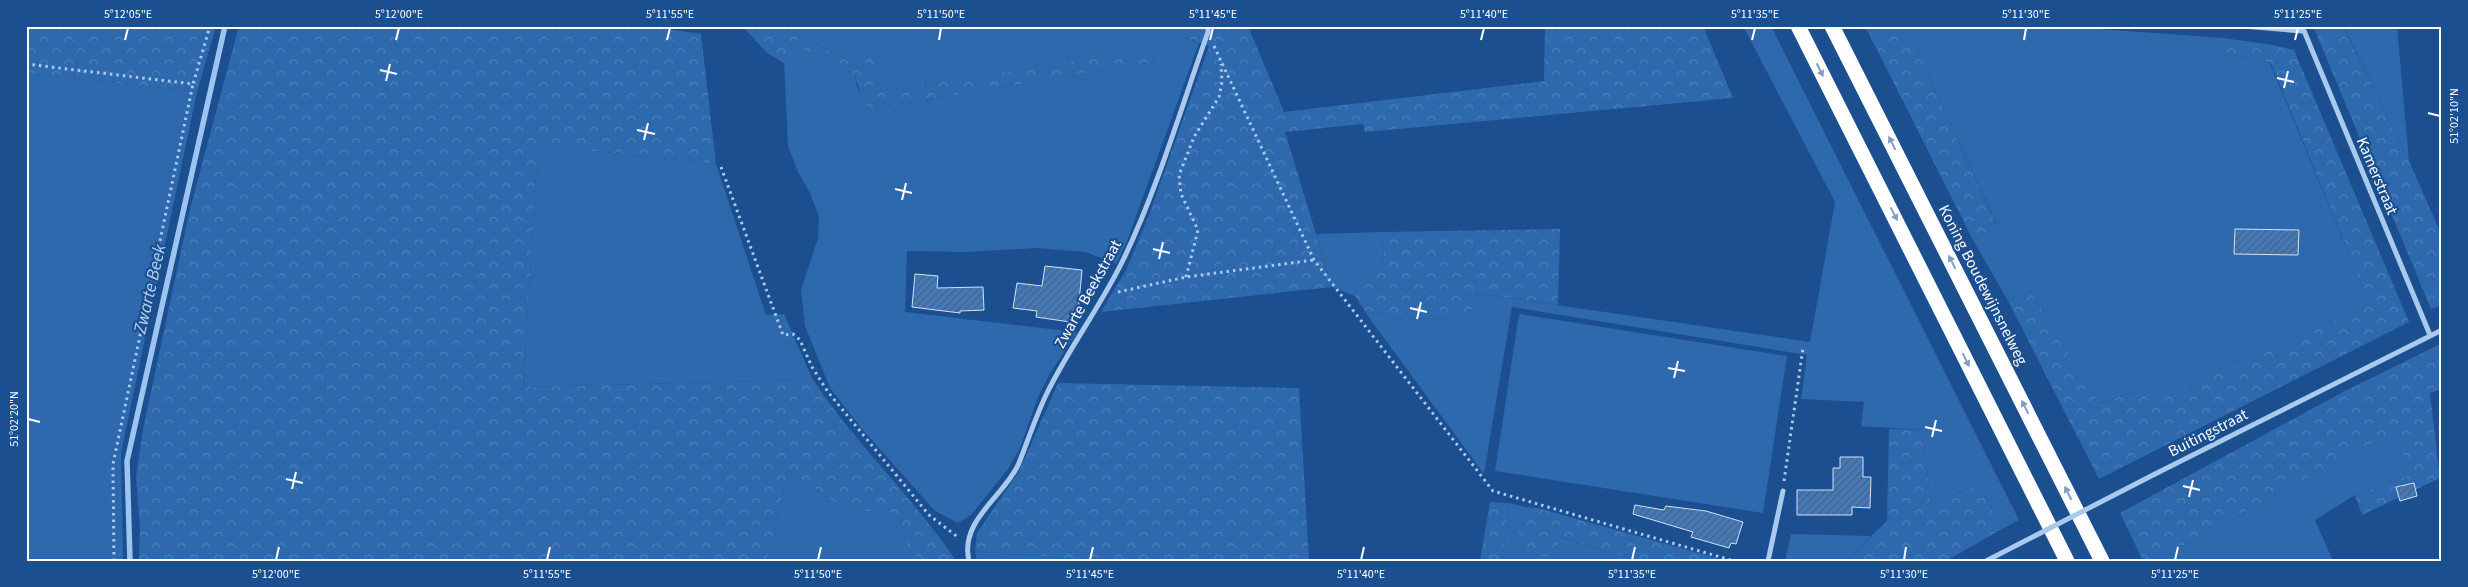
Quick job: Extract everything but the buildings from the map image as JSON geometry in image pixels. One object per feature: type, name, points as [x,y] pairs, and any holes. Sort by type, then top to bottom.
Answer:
[{"type":"highway","points":[[1798,26],[2067,561]]},
{"type":"highway","name":"Koning Boudewijnsnelweg","points":[[1832,26],[2102,561]]},
{"type":"street","points":[[2243,26],[2302,28]]},
{"type":"street","name":"Kamerstraat","points":[[2302,28],[2430,335]]},
{"type":"street","name":"Zwarte Beekstraat","points":[[969,561],[968,544],[977,519],[1017,467],[1047,393],[1106,294],[1143,214],[1208,29]]},
{"type":"street","name":"Buitingstraat","points":[[1986,561],[2442,330]]},
{"type":"street","points":[[1768,561],[1782,491]]},
{"type":"path","points":[[114,561],[113,464],[193,84],[210,26]]},
{"type":"path","points":[[1208,29],[1221,62],[1314,260],[1493,491],[1734,561]]},
{"type":"path","points":[[1186,277],[1198,230],[1181,194],[1179,175],[1194,137],[1219,97],[1222,82],[1221,62]]},
{"type":"path","points":[[26,64],[193,84]]},
{"type":"path","points":[[721,167],[783,335],[793,334],[800,340],[812,367],[828,392],[929,515],[952,534],[968,544]]},
{"type":"path","points":[[1106,294],[1186,277],[1314,260]]},
{"type":"path","points":[[1782,491],[1802,348]]},
{"type":"green space","points":[[26,26],[216,26],[197,92],[26,73]]},
{"type":"green space","points":[[239,26],[645,26],[701,34],[716,164],[538,145],[523,387],[805,380],[812,378],[846,425],[921,514],[956,561],[918,561],[906,543],[901,521],[886,509],[851,513],[788,471],[767,561],[139,561],[140,528],[136,477],[143,429],[190,209]]},
{"type":"green space","points":[[742,26],[779,26],[862,68],[869,54],[877,62],[877,91],[1151,50],[1154,62],[870,109],[864,103],[854,74],[800,47],[791,60],[784,63],[767,53]]},
{"type":"green space","points":[[779,26],[1169,26],[1171,33],[1199,43],[1127,241],[1116,264],[1086,252],[1036,248],[967,252],[907,251],[905,312],[1077,332],[1049,375],[1038,397],[1020,448],[1008,469],[971,515],[958,523],[935,511],[862,429],[830,388],[805,326],[801,290],[818,238],[819,216],[788,146],[784,63],[791,60],[800,46],[854,74],[857,87],[870,109],[1154,62],[1151,51],[877,91],[877,62],[869,54],[862,68]]},
{"type":"green space","points":[[1169,26],[1248,26],[1284,112],[1544,81],[1545,26],[1703,26],[1733,98],[1365,132],[1363,124],[1285,132],[1332,287],[1101,312],[1126,270],[1149,215],[1209,46],[1171,33]]},
{"type":"green space","points":[[1743,26],[1771,26],[2019,520],[2002,529],[1979,484],[1931,505],[1922,430],[1861,426],[1864,402],[1801,399],[1807,355],[1512,307],[1484,474],[1370,319],[1470,318],[1475,293],[1810,342],[1835,202]]},
{"type":"green space","points":[[1865,26],[1906,26],[1997,226],[1973,240]]},
{"type":"green space","points":[[1906,26],[2058,26],[2223,38],[2220,52],[2270,63],[2370,305],[2155,403],[2147,387],[2098,404],[2030,291],[2008,301],[1973,240],[1997,225]]},
{"type":"green space","points":[[2313,26],[2343,26],[2409,161],[2442,236],[2442,305],[2431,309]]},
{"type":"green space","points":[[2397,26],[2409,161],[2344,27]]},
{"type":"green space","points":[[2223,38],[2294,50],[2409,322],[2099,479],[2008,301],[2030,291],[2099,404],[2147,387],[2155,402],[2370,305],[2271,63],[2220,52]]},
{"type":"green space","points":[[26,73],[197,92],[121,453],[123,561],[26,561]]},
{"type":"green space","points":[[538,145],[716,164],[766,315],[784,314],[812,378],[805,380],[523,387]]},
{"type":"green space","points":[[1560,229],[1558,305],[1475,293],[1470,318],[1370,319],[1355,296],[1361,274],[1384,271],[1383,232]]},
{"type":"green space","points":[[1383,232],[1384,271],[1361,274],[1355,296],[1332,287],[1316,234]]},
{"type":"green space","points":[[1519,314],[1787,356],[1763,513],[1495,471]]},
{"type":"green space","points":[[2442,343],[2442,389],[2430,393],[2440,478],[2362,515],[2355,495],[2412,474],[2392,432],[2155,561],[2143,561],[2120,513],[2343,392]]},
{"type":"green space","points":[[1058,383],[1299,388],[1309,561],[1097,561],[975,551],[977,533],[1019,471]]},
{"type":"green space","points":[[1889,429],[1922,430],[1931,505],[1979,484],[2002,529],[1946,561],[1846,561],[1887,521]]},
{"type":"green space","points":[[2393,431],[2412,474],[2355,495],[2315,520],[2333,561],[2155,561]]},
{"type":"green space","points":[[788,471],[851,513],[886,509],[901,521],[906,543],[918,561],[767,561]]},
{"type":"green space","points":[[1490,502],[1509,503],[1502,561],[1480,561]]},
{"type":"green space","points":[[1509,503],[1526,507],[1519,520],[1559,537],[1638,561],[1502,561]]},
{"type":"green space","points":[[1526,507],[1538,508],[1716,558],[1718,561],[1638,561],[1560,537],[1554,558],[1519,550],[1519,520]]},
{"type":"green space","points":[[1791,534],[1871,536],[1846,561],[1785,561]]},
{"type":"green space","points":[[975,551],[1097,561],[977,561]]},
{"type":"waterway","name":"Zwarte Beek","points":[[130,561],[127,461],[225,26]]}]
